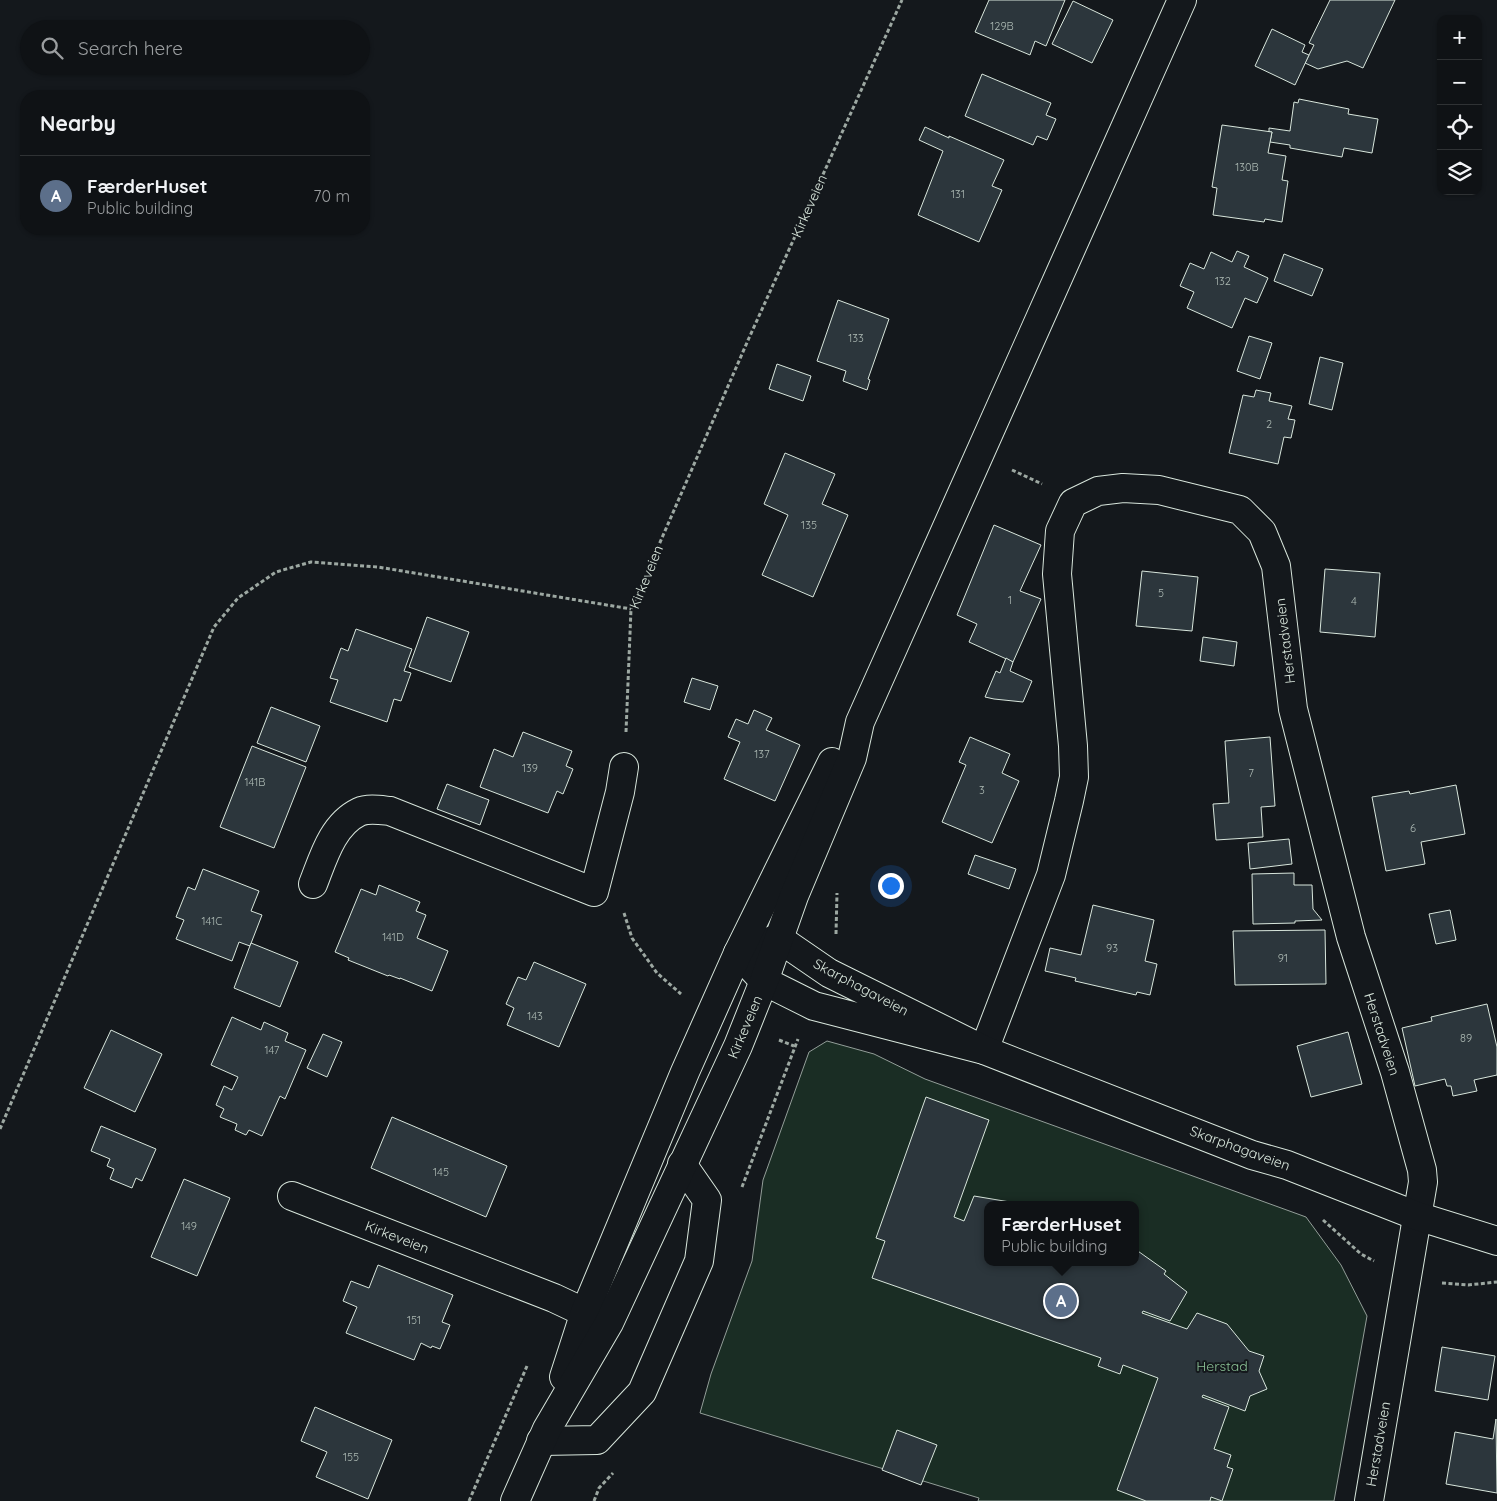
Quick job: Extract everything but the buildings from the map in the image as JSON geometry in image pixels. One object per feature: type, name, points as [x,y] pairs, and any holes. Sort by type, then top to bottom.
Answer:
[{"type":"street","name":"Kirkeveien","points":[[515,1501],[597,1318],[682,1164],[738,1046],[764,981],[794,896],[852,758],[860,722],[1182,0]]},
{"type":"street","name":"Herstadveien","points":[[984,1050],[1051,874],[1074,777],[1058,574],[1060,531],[1073,504],[1098,491],[1123,488],[1159,490],[1240,510],[1262,532],[1276,566],[1293,709],[1351,937],[1395,1072],[1422,1170],[1423,1182],[1369,1501]]},
{"type":"street","name":"Kirkeveien","points":[[597,1318],[685,1072],[738,953],[838,751],[860,722]]},
{"type":"street","points":[[313,884],[330,841],[343,824],[359,812],[375,809],[390,811],[594,892],[620,792],[624,767]]},
{"type":"street","points":[[738,953],[778,938]]},
{"type":"street","name":"Skarphagaveien","points":[[778,938],[829,973],[984,1050],[1234,1148],[1287,1166],[1417,1216],[1497,1241]]},
{"type":"street","name":"Skarphagaveien","points":[[738,953],[764,981],[814,1006],[984,1050]]},
{"type":"street","points":[[544,1435],[597,1440],[642,1392],[699,1262],[707,1200],[682,1164]]},
{"type":"street","name":"Kirkeveien","points":[[292,1196],[597,1318]]},
{"type":"path","name":"Kirkeveien","points":[[624,767],[631,609],[752,332],[902,0]]},
{"type":"path","points":[[0,1129],[214,628],[238,598],[276,572],[311,562],[378,567],[631,609]]},
{"type":"path","points":[[623,911],[632,938],[657,973],[682,996]]},
{"type":"path","points":[[1439,1282],[1468,1285],[1497,1282]]},
{"type":"path","points":[[469,1501],[530,1360]]},
{"type":"green space","name":"Herstad","points":[[827,1041],[874,1054],[925,1079],[1306,1217],[1341,1265],[1367,1316],[1334,1501],[978,1501],[979,1498],[700,1413],[711,1374],[752,1261],[763,1180],[809,1052]]},
{"type":"place","name":"FærderHuset","points":[[1061,1301]]}]
